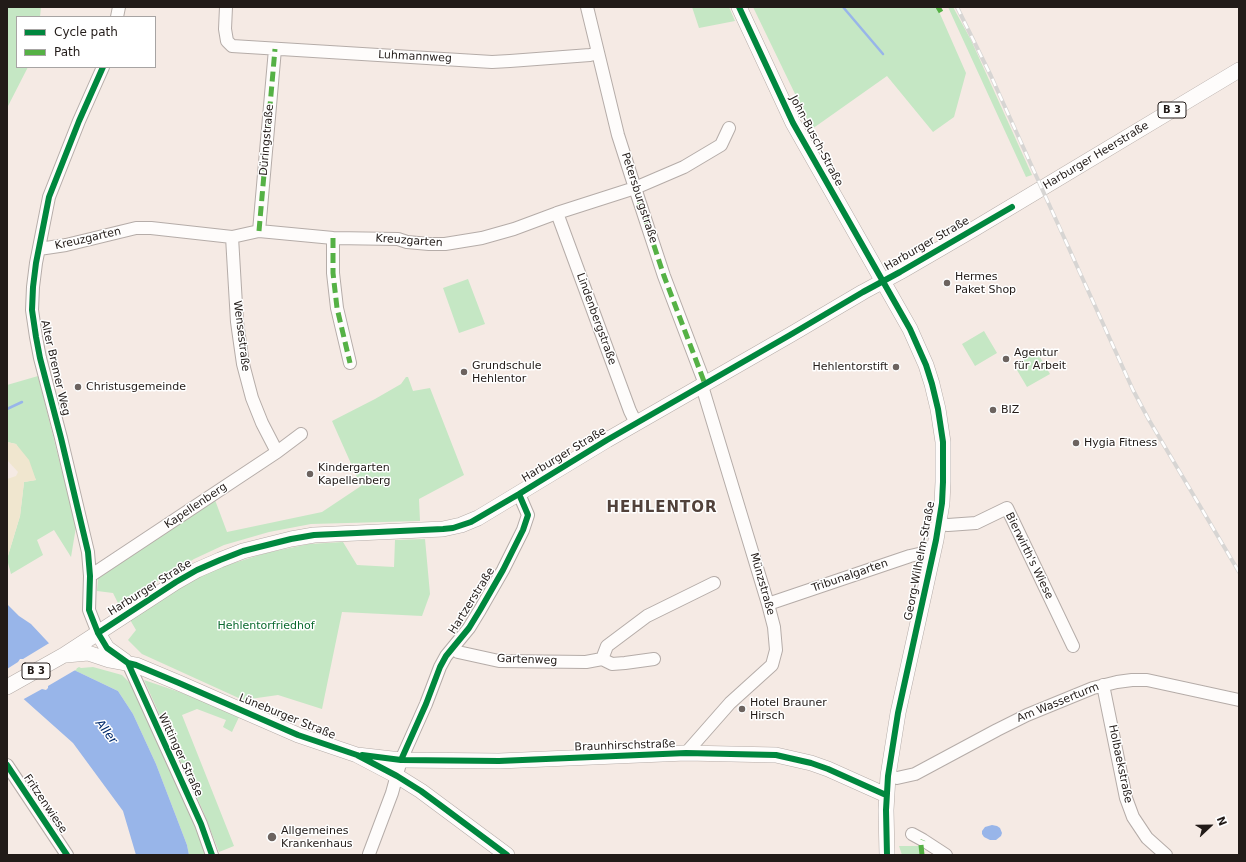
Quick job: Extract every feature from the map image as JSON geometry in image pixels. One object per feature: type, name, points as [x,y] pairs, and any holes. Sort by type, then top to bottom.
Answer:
[{"type":"main road","name":"John-Busch-Straße","points":[[739,7],[793,123],[883,281]]},
{"type":"main road","name":"Harburger Heerstraße","points":[[1036,192],[1239,70]]},
{"type":"main road","name":"Harburger Straße","points":[[7,688],[64,655],[176,582],[197,570],[243,551],[285,540],[314,535],[437,530],[453,528],[470,522],[636,423],[966,234],[1036,192]]},
{"type":"main road","name":"Georg-Wilhelm-Straße","points":[[883,281],[910,329],[926,365],[936,403],[943,442],[943,482],[939,524],[898,713],[888,776],[886,795],[887,855]]},
{"type":"main road","name":"Lüneburger Straße","points":[[98,633],[107,648],[128,663]]},
{"type":"main road","name":"Lüneburger Straße","points":[[64,655],[88,653],[109,660],[136,665],[298,735],[357,755],[397,776],[421,791],[507,855]]},
{"type":"main road","name":"Braunhirschstraße","points":[[357,755],[401,760],[499,761],[686,753],[756,754],[795,759],[828,769],[886,795]]},
{"type":"main road","points":[[421,791],[415,783],[414,776],[415,769],[424,760]]},
{"type":"street","name":"Luhmannweg","points":[[226,7],[225,29],[227,41],[232,46],[492,62],[568,57],[598,53]]},
{"type":"street","name":"Petersburgstraße","points":[[587,7],[618,135],[664,276],[703,385]]},
{"type":"street","name":"Düringstraße","points":[[259,231],[275,49]]},
{"type":"street","name":"Alter Bremer Weg","points":[[98,633],[89,610],[90,576],[88,552],[36,337],[32,310],[33,287],[49,197],[79,121],[103,68]]},
{"type":"street","name":"Kreuzgarten","points":[[39,249],[66,245],[136,228],[151,228],[232,237],[259,231],[333,238],[398,239],[407,242],[445,244],[482,238],[514,229],[635,188],[684,167],[721,145],[729,128]]},
{"type":"street","name":"Lindenbergstraße","points":[[557,214],[630,411],[636,423]]},
{"type":"street","name":"Wensestraße","points":[[232,237],[237,322],[243,364],[252,398],[262,423],[277,452]]},
{"type":"street","points":[[333,238],[333,273],[336,308],[350,363]]},
{"type":"street","name":"Münzstraße","points":[[686,753],[730,703],[772,665],[776,650],[768,604],[703,385]]},
{"type":"street","name":"Kapellenberg","points":[[90,576],[277,452],[301,434]]},
{"type":"street","name":"Hartzerstraße","points":[[368,854],[383,817],[401,760],[426,704],[440,666],[446,656],[469,628],[480,610],[503,570],[522,530],[528,515],[519,494]]},
{"type":"street","name":"Bierwirth's Wiese","points":[[939,524],[976,524],[1007,508],[1073,646]]},
{"type":"street","name":"Tribunalgarten","points":[[768,604],[910,556],[923,553],[933,556]]},
{"type":"street","points":[[602,659],[606,646],[647,616],[714,583]]},
{"type":"street","name":"Gartenweg","points":[[453,648],[458,652],[499,661],[586,662],[602,659],[612,664],[654,659]]},
{"type":"street","name":"Wittinger Straße","points":[[128,663],[201,824],[212,855]]},
{"type":"street","name":"Am Wasserturm","points":[[888,776],[897,778],[915,774],[1021,718],[1103,685],[1132,680],[1147,680],[1239,700]]},
{"type":"street","name":"Holbaekstraße","points":[[1103,685],[1126,798],[1132,817],[1147,838],[1166,855]]},
{"type":"street","name":"Fritzenwiese","points":[[7,765],[67,855]]},
{"type":"street","points":[[912,834],[946,855]]},
{"type":"green space","points":[[7,7],[41,7],[40,16],[16,16],[16,68],[27,68],[7,108]]},
{"type":"green space","points":[[692,7],[729,7],[735,21],[699,28]]},
{"type":"green space","points":[[753,7],[937,7],[966,73],[954,117],[933,132],[887,76],[812,129]]},
{"type":"green space","points":[[948,7],[953,7],[971,40],[1032,175],[1026,177]]},
{"type":"green space","points":[[468,279],[485,324],[459,333],[443,288]]},
{"type":"green space","points":[[984,331],[997,353],[975,366],[962,344]]},
{"type":"green space","points":[[1037,352],[1050,374],[1027,387],[1014,365]]},
{"type":"green space","points":[[38,376],[76,527],[71,557],[54,530],[37,540],[43,555],[11,574],[7,559],[20,516],[24,482],[36,480],[16,444],[7,442],[7,385]]},
{"type":"green space","points":[[406,377],[408,377],[413,391],[430,388],[464,475],[419,499],[420,521],[311,524],[269,532],[224,545],[194,559],[119,605],[113,593],[97,591],[99,566],[212,492],[227,532],[322,512],[361,486],[332,421],[401,384]]},
{"type":"green space","name":"Hehlentorfriedhof","points":[[425,539],[430,594],[422,616],[342,612],[322,709],[278,695],[243,700],[142,654],[128,640],[136,630],[129,618],[180,586],[218,568],[266,553],[309,544],[343,542],[357,565],[394,567],[395,540]]},
{"type":"green space","points":[[79,667],[93,667],[122,675],[129,682],[135,691],[208,855],[189,855],[187,845],[156,764],[133,714],[118,691],[74,670]]},
{"type":"green space","points":[[144,680],[197,698],[239,717],[232,732],[223,727],[226,720],[197,709],[182,715],[234,846],[219,852],[203,811]]},
{"type":"green space","points":[[899,846],[919,846],[920,855],[902,855]]},
{"type":"sand","points":[[7,442],[16,444],[29,460],[36,480],[24,482],[20,516],[7,559],[7,479],[16,476],[18,472],[7,460]]},
{"type":"water","name":"Aller","points":[[7,604],[19,616],[31,624],[74,670],[118,691],[133,714],[156,764],[187,845],[189,855],[136,855],[123,811],[73,743],[18,694],[7,681]]},
{"type":"water","points":[[992,825],[1000,828],[1002,833],[996,840],[990,840],[982,834],[985,827]]},
{"type":"pier","points":[[51,642],[77,669],[48,686],[46,690],[42,689],[22,700],[7,684],[7,669],[20,659],[23,659]]},
{"type":"waterway","points":[[843,7],[883,54]]},
{"type":"waterway","points":[[7,409],[22,402]]},
{"type":"railway","points":[[957,7],[991,76],[1133,390],[1149,420],[1239,572]]},
{"type":"marked path","points":[[938,7],[941,12]]},
{"type":"marked path","points":[[259,231],[275,49]]},
{"type":"marked path","points":[[635,188],[664,276],[705,384]]},
{"type":"marked path","points":[[333,238],[333,273],[337,308],[350,363]]},
{"type":"marked path","points":[[922,855],[921,845],[923,840]]},
{"type":"cycle path","points":[[739,7],[793,123],[910,329],[926,365],[938,409],[943,442],[942,503],[936,540],[898,713],[888,776],[886,810],[887,855]]},
{"type":"cycle path","points":[[103,68],[79,121],[49,197],[36,263],[32,310],[40,358],[88,552],[90,576],[89,610],[98,633],[107,648],[128,663],[179,683],[298,735],[357,755],[397,776],[421,791],[507,855]]},
{"type":"cycle path","points":[[98,633],[197,570],[243,551],[314,535],[443,529],[453,528],[471,522],[607,440],[1012,207]]},
{"type":"cycle path","points":[[401,760],[426,704],[440,667],[446,656],[469,628],[480,610],[503,570],[523,530],[528,515],[519,494]]},
{"type":"cycle path","points":[[128,663],[201,824],[212,855]]},
{"type":"cycle path","points":[[362,755],[401,760],[499,761],[686,753],[776,755],[811,763],[828,769],[886,795]]},
{"type":"cycle path","points":[[7,765],[67,855]]},
{"type":"place","name":"Hermes Paket Shop","points":[[947,283]]},
{"type":"place","name":"Agentur für Arbeit","points":[[1006,359]]},
{"type":"place","name":"Hehlentorstift","points":[[896,367]]},
{"type":"place","name":"Grundschule Hehlentor","points":[[464,372]]},
{"type":"place","name":"Christusgemeinde","points":[[78,387]]},
{"type":"place","name":"BIZ","points":[[993,410]]},
{"type":"place","name":"Hygia Fitness","points":[[1076,443]]},
{"type":"place","name":"Kindergarten Kapellenberg","points":[[310,474]]},
{"type":"place","name":"Hotel Brauner Hirsch","points":[[742,709]]},
{"type":"place","name":"Allgemeines Krankenhaus","points":[[272,837]]},
{"type":"district","name":"HEHLENTOR","points":[[662,508]]}]
